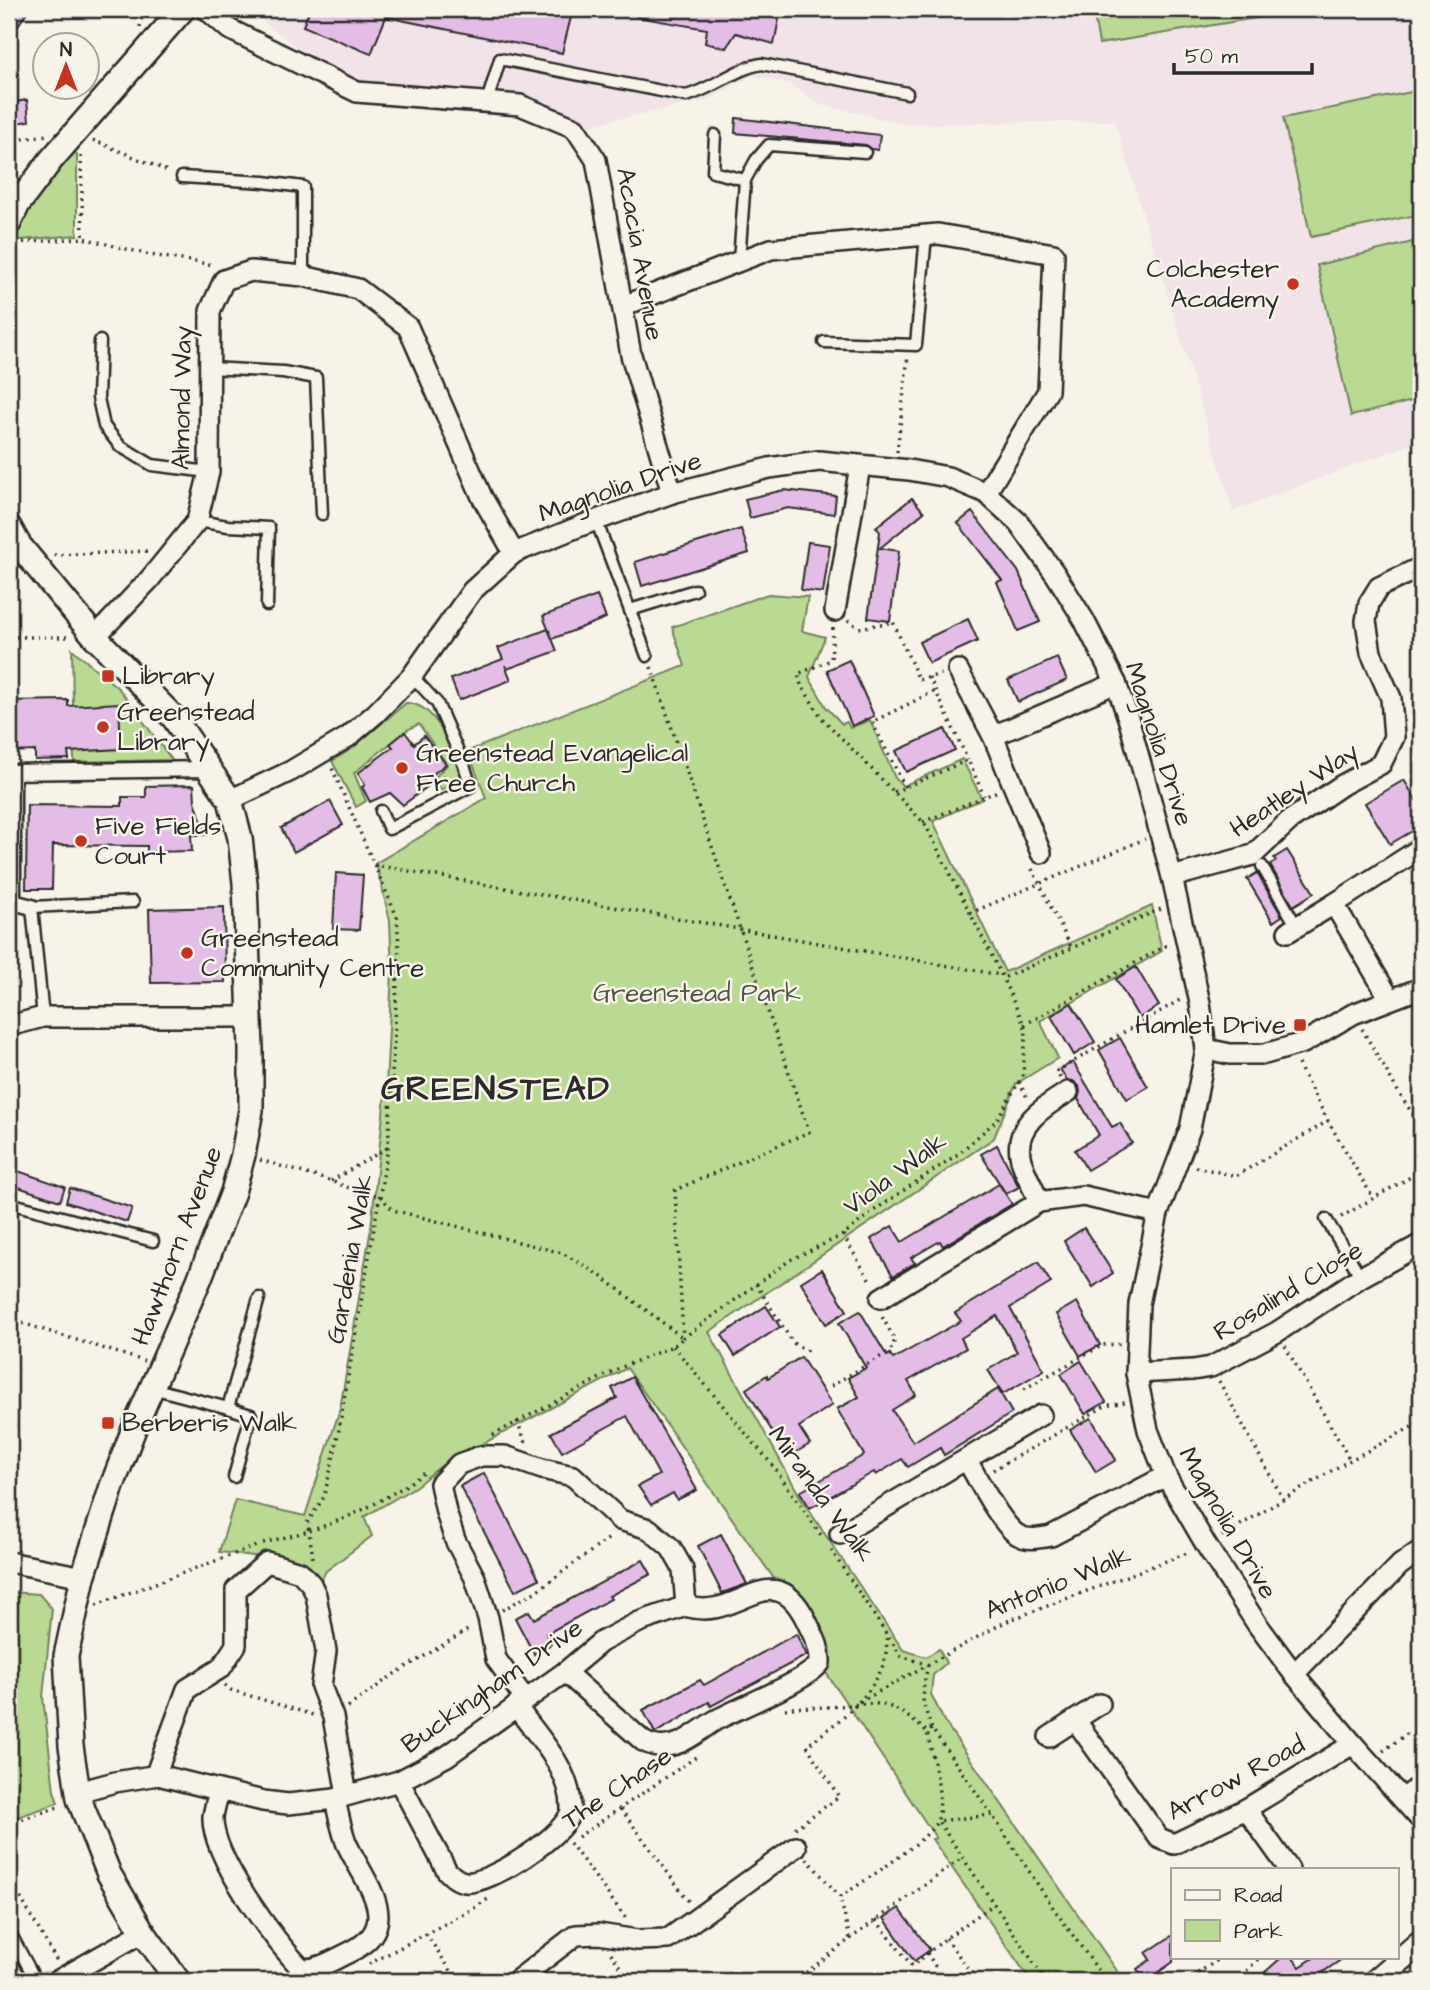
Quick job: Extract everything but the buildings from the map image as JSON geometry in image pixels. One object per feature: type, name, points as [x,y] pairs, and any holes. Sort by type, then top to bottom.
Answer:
[{"type":"street","points":[[9,223],[19,204],[51,160],[80,131],[183,9]]},
{"type":"street","name":"Acacia Avenue","points":[[206,9],[229,29],[357,92],[520,105],[575,128],[596,160],[631,355],[671,493]]},
{"type":"street","points":[[623,306],[771,249],[938,234],[1054,254],[1048,391],[986,493]]},
{"type":"street","points":[[251,271],[303,275],[358,289],[408,327],[482,497],[514,553]]},
{"type":"street","name":"Almond Way","points":[[94,637],[175,550],[197,521],[209,472],[210,311],[224,280],[251,271]]},
{"type":"street","name":"Magnolia Drive","points":[[230,800],[323,753],[376,715],[412,676],[472,591],[514,553],[671,493],[769,468],[819,461],[896,468],[948,477],[986,493],[1018,522],[1056,575],[1084,620],[1116,683],[1172,877],[1199,998],[1206,1049],[1190,1129],[1158,1213],[1147,1257],[1136,1343],[1136,1373],[1148,1430],[1166,1476],[1257,1624],[1294,1674],[1421,1820]]},
{"type":"street","points":[[835,611],[860,466]]},
{"type":"street","name":"Hawthorn Avenue","points":[[9,527],[28,556],[94,637],[174,718],[230,800],[240,838],[246,883],[251,1111],[243,1155],[233,1192],[199,1280],[112,1486],[83,1577],[66,1656],[71,1746],[79,1796],[109,1874],[143,1932],[178,1981]]},
{"type":"street","name":"Heatley Way","points":[[1172,877],[1253,855],[1289,821],[1342,785],[1381,764],[1394,737],[1391,698],[1371,653],[1366,621],[1369,603],[1378,587],[1421,567]]},
{"type":"street","points":[[958,670],[993,736],[1041,853]]},
{"type":"street","points":[[993,736],[1116,683]]},
{"type":"street","points":[[32,907],[11,902],[11,772],[208,769]]},
{"type":"street","points":[[1293,929],[1421,848]]},
{"type":"street","points":[[1334,904],[1390,999]]},
{"type":"street","points":[[1206,1049],[1230,1054],[1265,1054],[1303,1043],[1353,1014],[1421,988]]},
{"type":"street","points":[[9,1026],[43,1017],[251,1017]]},
{"type":"street","points":[[1039,1202],[1021,1160],[1020,1143],[1025,1127],[1040,1109],[1068,1092]]},
{"type":"street","points":[[880,1298],[1039,1202],[1083,1196],[1158,1213]]},
{"type":"street","name":"Rosalind Close","points":[[1136,1373],[1211,1367],[1277,1332],[1361,1277],[1421,1244]]},
{"type":"street","name":"Miranda Walk","points":[[840,1534],[1041,1415]]},
{"type":"street","points":[[399,1781],[447,1871],[453,1878],[466,1882],[478,1881],[498,1872],[557,1834],[571,1813],[570,1793],[563,1774],[496,1659],[488,1618],[475,1578],[455,1540],[446,1512],[440,1484],[459,1464],[481,1457],[505,1455],[542,1469],[573,1476],[620,1520],[649,1530],[671,1548],[683,1569],[686,1606],[700,1611],[725,1607],[764,1590],[789,1596],[795,1601],[817,1642],[820,1663],[816,1669],[787,1686],[724,1716],[680,1743],[653,1747],[565,1672]]},
{"type":"street","points":[[967,1460],[1006,1525],[1018,1536],[1034,1539],[1051,1536],[1166,1476]]},
{"type":"street","points":[[1294,1674],[1400,1565],[1421,1550]]},
{"type":"street","points":[[9,1562],[83,1577]]},
{"type":"street","points":[[158,1775],[187,1689],[221,1668],[236,1645],[236,1590],[267,1562],[300,1572],[311,1584],[316,1595],[326,1651],[321,1686],[333,1717],[346,1842],[377,1901],[379,1917],[370,1934],[356,1949],[312,1969],[302,1969],[287,1954],[245,1895],[220,1849],[213,1819],[219,1791]]},
{"type":"street","name":"Buckingham Drive","points":[[79,1796],[115,1782],[158,1775],[219,1791],[288,1804],[341,1797],[399,1781],[447,1756],[565,1672],[601,1642],[639,1622],[686,1606]]},
{"type":"street","points":[[1049,1737],[1100,1704]]},
{"type":"street","name":"Arrow Road","points":[[1076,1721],[1159,1838],[1174,1844],[1246,1809],[1353,1744]]},
{"type":"street","points":[[1246,1809],[1288,1868]]},
{"type":"street","points":[[516,1981],[576,1935],[599,1934],[637,1940],[668,1939],[796,1847]]},
{"type":"street","points":[[62,1979],[143,1932]]},
{"type":"street","points":[[1376,1981],[1421,1942]]},
{"type":"lane","points":[[487,102],[500,59],[686,96],[705,91],[762,64],[907,93]]},
{"type":"lane","points":[[715,135],[713,173],[745,180]]},
{"type":"lane","points":[[740,261],[745,180],[756,160],[769,145],[865,152]]},
{"type":"lane","points":[[182,177],[303,187],[303,275]]},
{"type":"lane","points":[[824,342],[916,345],[926,235]]},
{"type":"lane","points":[[100,341],[98,398],[104,426],[120,446],[152,465],[209,472]]},
{"type":"lane","points":[[211,368],[283,372],[316,378],[322,514]]},
{"type":"lane","points":[[596,520],[647,656]]},
{"type":"lane","points":[[197,521],[269,528],[267,605]]},
{"type":"lane","points":[[630,610],[695,590]]},
{"type":"lane","points":[[381,811],[388,829],[471,786],[437,703],[412,676]]},
{"type":"lane","points":[[1262,866],[1293,929]]},
{"type":"lane","points":[[43,1017],[32,907],[133,902]]},
{"type":"lane","points":[[9,1203],[153,1241]]},
{"type":"lane","points":[[1328,1221],[1361,1277]]},
{"type":"lane","points":[[228,1408],[259,1298]]},
{"type":"lane","points":[[152,1388],[251,1415],[234,1477]]},
{"type":"lane","points":[[1400,1796],[1421,1779]]},
{"type":"lane","points":[[9,1930],[36,1981]]},
{"type":"path","points":[[83,238],[80,131],[182,177]]},
{"type":"path","points":[[9,244],[83,238],[150,255],[251,271]]},
{"type":"path","points":[[896,468],[909,345]]},
{"type":"path","points":[[28,556],[175,550]]},
{"type":"path","points":[[835,611],[859,628],[893,622],[919,680],[958,670]]},
{"type":"path","name":"Viola Walk","points":[[482,1440],[617,1369],[673,1346],[790,1259],[844,1235],[876,1209],[958,1154],[996,1121],[1023,1075],[1026,1029],[923,821],[822,718],[801,685],[798,674],[831,660],[835,611]]},
{"type":"path","points":[[9,637],[94,637]]},
{"type":"path","points":[[647,656],[809,1132],[675,1190],[682,1338]]},
{"type":"path","points":[[929,677],[984,796]]},
{"type":"path","points":[[905,787],[872,722],[935,691]]},
{"type":"path","name":"Gardenia Walk","points":[[309,1531],[307,1523],[324,1497],[336,1446],[388,1148],[398,937],[397,917],[340,782],[323,753]]},
{"type":"path","points":[[894,792],[968,761]]},
{"type":"path","points":[[923,821],[1013,785]]},
{"type":"path","points":[[970,913],[1160,832]]},
{"type":"path","points":[[374,865],[739,927],[1002,976],[1176,902]]},
{"type":"path","points":[[1024,1025],[1164,946],[1185,939]]},
{"type":"path","points":[[1068,1092],[1057,1071],[1178,1000],[1199,998]]},
{"type":"path","points":[[1353,1014],[1403,1100],[1421,1125]]},
{"type":"path","points":[[1289,1047],[1373,1199]]},
{"type":"path","points":[[1177,1162],[1236,1176],[1328,1121]]},
{"type":"path","points":[[331,1181],[388,1148]]},
{"type":"path","points":[[243,1155],[380,1196],[393,1210],[562,1253],[594,1271],[682,1338]]},
{"type":"path","points":[[1328,1221],[1421,1171]]},
{"type":"path","points":[[831,1386],[890,1351],[895,1340],[873,1301],[880,1298],[844,1235]]},
{"type":"path","points":[[756,1284],[793,1343],[811,1353]]},
{"type":"path","points":[[9,1319],[161,1367]]},
{"type":"path","points":[[1277,1332],[1350,1460]]},
{"type":"path","points":[[1024,1389],[1103,1345],[1136,1343]]},
{"type":"path","name":"Miranda Walk","points":[[673,1346],[773,1466],[901,1656],[928,1665]]},
{"type":"path","points":[[1211,1367],[1283,1499]]},
{"type":"path","points":[[978,1478],[1105,1406],[1141,1398]]},
{"type":"path","name":"Antonio Walk","points":[[858,1703],[1005,1622],[1206,1545],[1350,1460],[1421,1422]]},
{"type":"path","points":[[74,1614],[277,1538],[331,1524],[394,1495],[424,1473]]},
{"type":"path","points":[[217,1671],[225,1686],[231,1690],[323,1718],[333,1717],[393,1675],[535,1592],[631,1524]]},
{"type":"path","points":[[309,1531],[315,1569],[311,1584]]},
{"type":"path","points":[[850,1939],[840,1897],[787,1833],[839,1797],[807,1746],[858,1703],[871,1687],[884,1662],[888,1635]]},
{"type":"path","points":[[928,1665],[923,1703],[939,1800],[938,1821],[1046,1981]]},
{"type":"path","points":[[784,1709],[858,1703],[886,1704],[902,1711],[929,1731],[992,1815],[1056,1912],[1106,1981]]},
{"type":"path","points":[[1368,1761],[1421,1724]]},
{"type":"path","name":"The Chase","points":[[621,1937],[628,1921],[570,1843],[704,1752]]},
{"type":"path","points":[[9,1824],[79,1796]]},
{"type":"path","points":[[621,1809],[700,1916]]},
{"type":"path","points":[[840,1897],[920,1841],[938,1821],[992,1815]]},
{"type":"path","points":[[795,1981],[962,1857]]},
{"type":"path","points":[[9,1865],[16,1890],[62,1979]]},
{"type":"path","points":[[358,1969],[471,1910],[493,1895]]},
{"type":"path","points":[[876,1920],[912,1966],[994,1904]]},
{"type":"path","points":[[426,1934],[458,1981]]},
{"type":"path","points":[[599,1934],[629,1981]]},
{"type":"path","points":[[946,1938],[977,1981]]},
{"type":"path","points":[[927,1953],[938,1970]]},
{"type":"path","points":[[1186,1981],[1220,1958]]},
{"type":"path","points":[[1237,1981],[1259,1958]]},
{"type":"shaded area","name":"Colchester Academy","points":[[246,9],[1421,9],[1421,440],[1233,511],[1115,121],[907,124],[821,105],[790,84],[752,75],[708,100],[575,128],[520,105],[357,92]]},
{"type":"green space","points":[[1093,9],[1298,9],[1298,11],[1099,44]]},
{"type":"green space","points":[[1421,90],[1421,214],[1311,237],[1283,118]]},
{"type":"green space","points":[[73,150],[77,155],[77,235],[9,241],[27,203]]},
{"type":"green space","points":[[1421,240],[1421,399],[1351,416],[1317,265]]},
{"type":"green space","name":"Greenstead Park","points":[[768,594],[808,597],[802,631],[825,637],[809,677],[826,707],[842,724],[847,722],[850,728],[870,720],[895,778],[903,786],[962,759],[982,799],[933,821],[1005,972],[1152,906],[1162,951],[1040,1021],[1058,1058],[1016,1084],[994,1138],[709,1332],[802,1500],[903,1650],[926,1657],[939,1649],[946,1663],[933,1675],[931,1694],[944,1721],[1124,1981],[1031,1981],[932,1839],[936,1838],[821,1665],[784,1593],[627,1368],[442,1465],[415,1487],[364,1517],[372,1536],[326,1571],[316,1589],[262,1557],[219,1552],[235,1500],[305,1516],[340,1409],[371,1228],[386,1086],[392,972],[390,921],[376,863],[486,798],[468,751],[685,666],[672,627]]},
{"type":"green space","points":[[72,649],[119,689],[172,760],[74,762]]},
{"type":"green space","points":[[406,703],[417,705],[435,719],[464,775],[441,790],[434,778],[447,765],[419,724],[407,730],[354,773],[366,801],[356,807],[332,761],[350,750]]},
{"type":"green space","points":[[9,1592],[39,1594],[52,1609],[43,1697],[54,1791],[58,1803],[9,1820]]},
{"type":"place","name":"Colchester Academy","points":[[1293,284]]},
{"type":"place","name":"Library","points":[[108,676]]},
{"type":"place","name":"Greenstead Library","points":[[103,727]]},
{"type":"place","name":"Greenstead Evangelical Free Church","points":[[402,768]]},
{"type":"place","name":"Five Fields Court","points":[[81,841]]},
{"type":"place","name":"Greenstead Community Centre","points":[[187,953]]},
{"type":"place","name":"Hamlet Drive","points":[[1300,1025]]},
{"type":"place","name":"Berberis Walk","points":[[108,1423]]},
{"type":"district","name":"GREENSTEAD","points":[[496,1089]]}]
